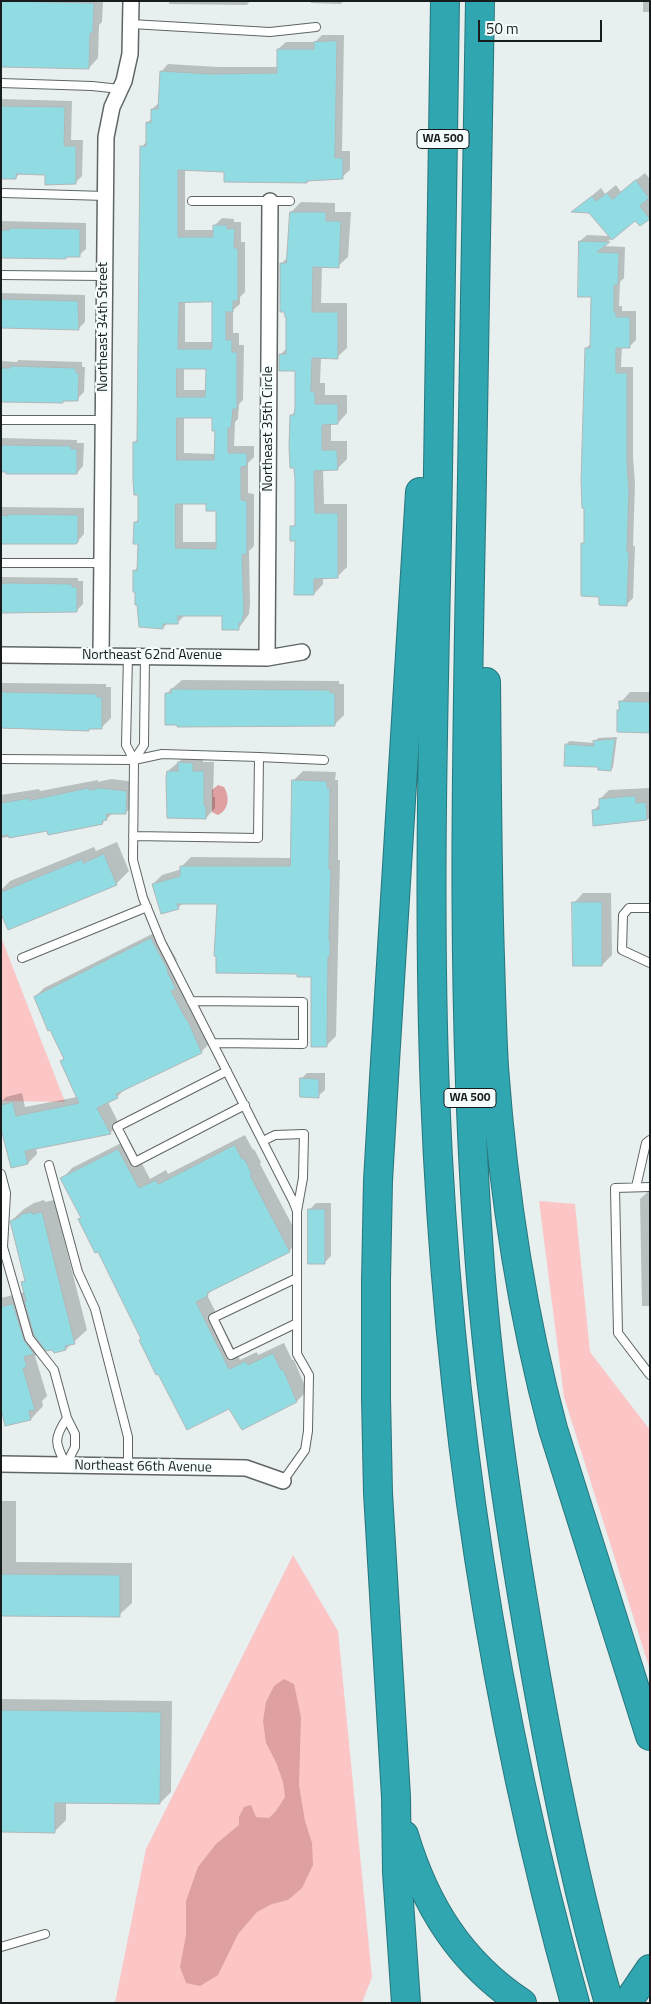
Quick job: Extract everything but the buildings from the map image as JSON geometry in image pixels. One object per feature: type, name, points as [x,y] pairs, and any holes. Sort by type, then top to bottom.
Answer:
[{"type":"highway","name":"WA 500","points":[[445,1],[432,918],[435,1096],[447,1285],[459,1402],[484,1581],[499,1671],[528,1812],[573,1998]]},
{"type":"highway","name":"WA 500","points":[[480,1],[478,200],[466,738],[467,1004],[471,1112],[481,1271],[506,1495],[528,1634],[570,1847],[607,1994]]},
{"type":"highway","points":[[478,200],[489,934],[494,1066],[503,1155],[521,1290],[540,1381],[566,1474],[650,1736]]},
{"type":"highway","points":[[406,2003],[397,1872],[396,1797],[378,1474],[376,1387],[378,1181],[422,455],[441,277]]},
{"type":"highway","points":[[396,1797],[404,1836],[419,1878],[434,1909],[450,1935],[470,1959],[488,1977],[522,2003]]},
{"type":"highway","points":[[628,2003],[650,1969]]},
{"type":"street","name":"Northeast 34th Street","points":[[101,656],[106,137],[112,107],[120,89],[130,54],[130,1]]},
{"type":"street","name":"Northeast 35th Circle","points":[[268,658],[270,201]]},
{"type":"street","name":"Northeast 62nd Avenue","points":[[1,655],[268,658],[302,652]]},
{"type":"street","name":"Northeast 66th Avenue","points":[[1,1464],[246,1468],[283,1481]]},
{"type":"lane","points":[[131,24],[270,32],[316,27]]},
{"type":"lane","points":[[1,83],[92,86],[120,89]]},
{"type":"lane","points":[[4,193],[105,196]]},
{"type":"lane","points":[[192,201],[290,202]]},
{"type":"lane","points":[[1,275],[104,276]]},
{"type":"lane","points":[[1,420],[103,420]]},
{"type":"lane","points":[[1,563],[102,563]]},
{"type":"lane","points":[[128,656],[126,745],[134,760],[133,860],[147,907],[161,942],[297,1211]]},
{"type":"lane","points":[[134,760],[144,746],[145,656]]},
{"type":"lane","points":[[1,759],[134,760],[162,754],[324,760]]},
{"type":"lane","points":[[133,836],[258,838],[259,757]]},
{"type":"lane","points":[[22,958],[147,907]]},
{"type":"lane","points":[[650,908],[629,908],[623,915],[622,950],[650,963]]},
{"type":"lane","points":[[191,1001],[303,1002],[303,1044],[213,1043]]},
{"type":"lane","points":[[227,1071],[118,1127],[122,1136],[135,1162],[244,1106]]},
{"type":"lane","points":[[263,1141],[275,1135],[304,1134],[303,1178],[297,1211],[297,1354],[309,1375],[308,1431],[305,1450],[283,1481]]},
{"type":"lane","points":[[636,1187],[646,1143],[650,1140]]},
{"type":"lane","points":[[48,1165],[78,1272],[95,1309],[128,1437],[128,1466]]},
{"type":"lane","points":[[1,1174],[6,1193],[3,1247],[29,1338],[54,1370],[67,1418],[75,1434],[75,1447],[66,1465]]},
{"type":"lane","points":[[650,1187],[615,1188],[618,1333],[650,1375]]},
{"type":"lane","points":[[297,1278],[213,1318],[230,1355],[297,1323]]},
{"type":"lane","points":[[66,1465],[56,1447],[58,1432],[67,1418]]},
{"type":"lane","points":[[1,1947],[45,1934]]},
{"type":"shaded area","points":[[218,785],[224,787],[228,799],[226,807],[218,815],[212,812],[212,790]]},
{"type":"shaded area","points":[[1,937],[65,1102],[1,1101]]},
{"type":"shaded area","points":[[539,1201],[575,1204],[590,1352],[650,1430],[650,1670],[564,1397]]},
{"type":"shaded area","points":[[293,1555],[338,1631],[372,1977],[362,2003],[115,2003],[146,1849]]},
{"type":"shaded area","points":[[284,1679],[294,1684],[301,1717],[299,1785],[305,1821],[312,1843],[313,1865],[302,1888],[288,1900],[272,1904],[257,1912],[238,1934],[218,1975],[200,1986],[186,1983],[180,1967],[186,1935],[186,1901],[198,1867],[216,1844],[239,1825],[239,1817],[244,1807],[251,1805],[256,1817],[269,1818],[285,1797],[283,1782],[276,1762],[266,1743],[263,1721],[266,1702],[274,1686]]}]
